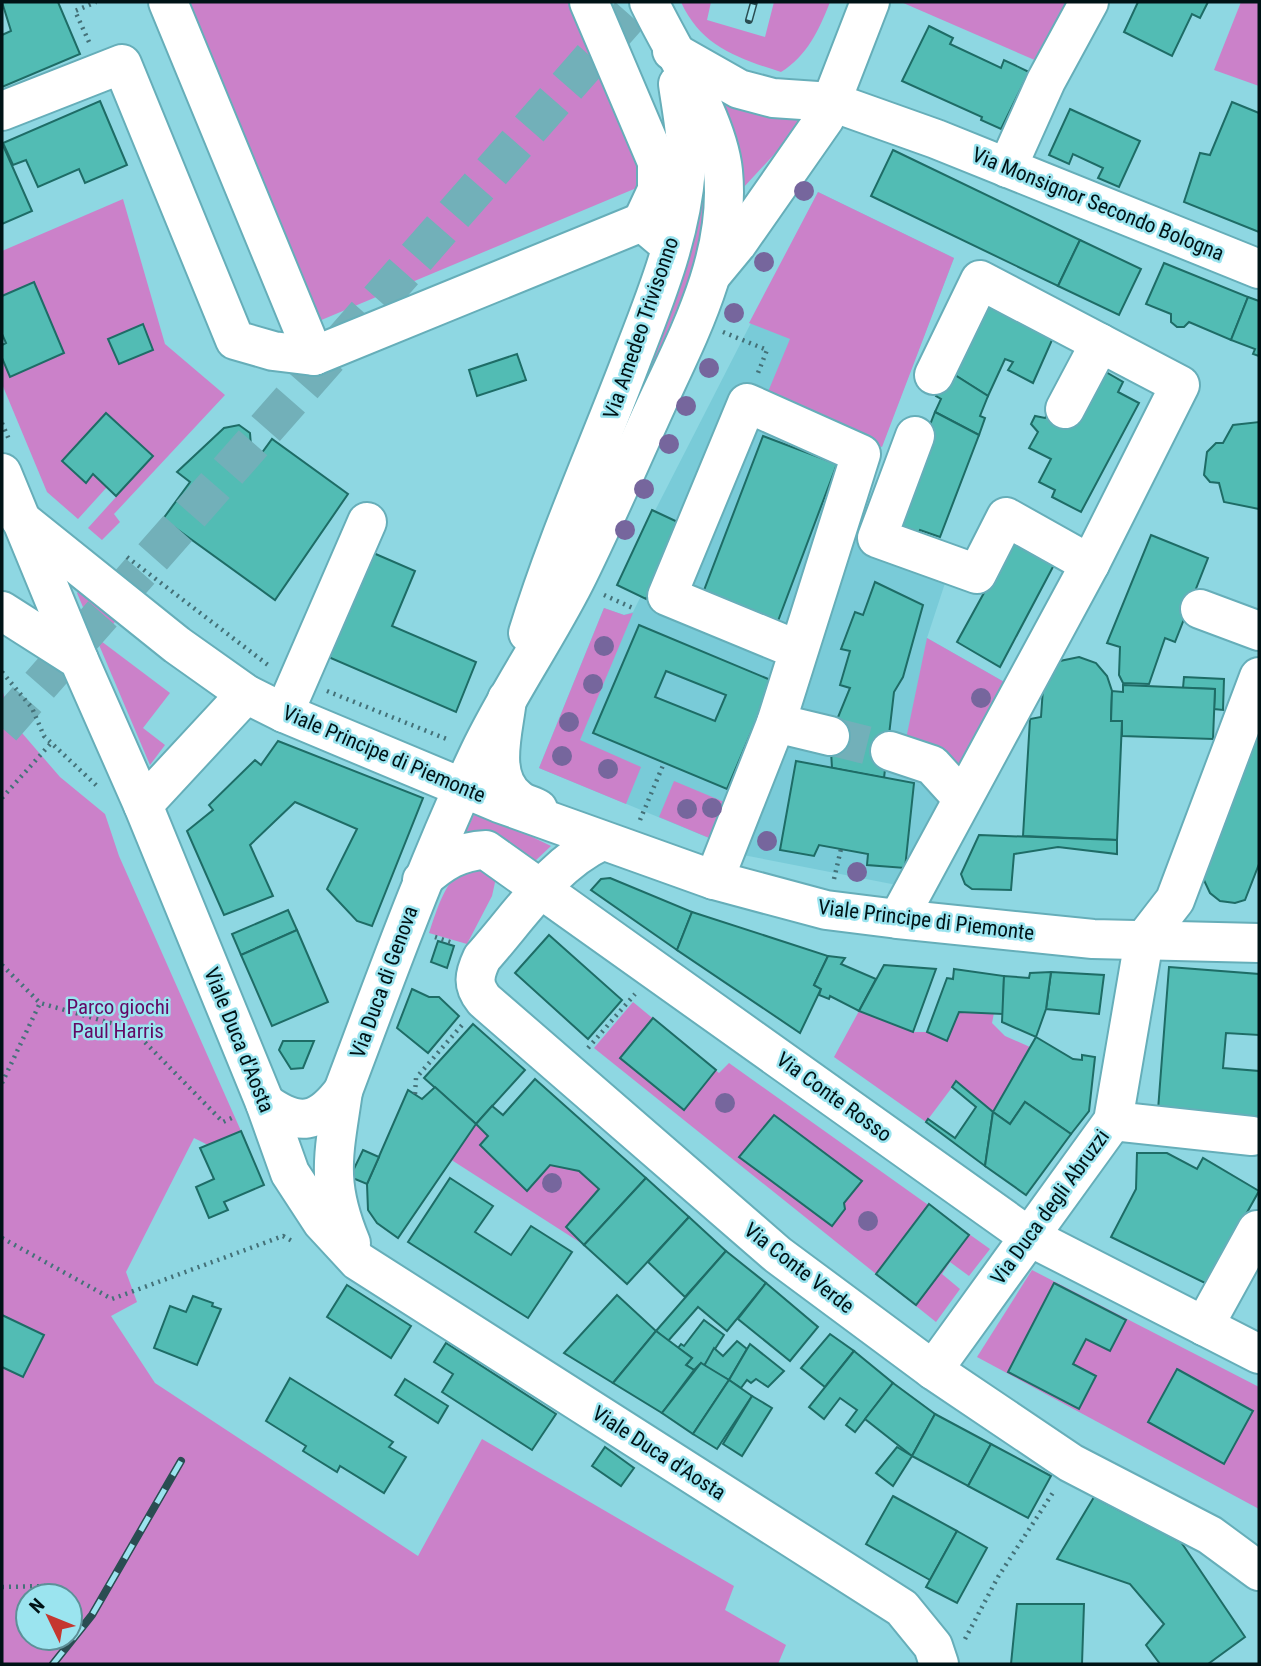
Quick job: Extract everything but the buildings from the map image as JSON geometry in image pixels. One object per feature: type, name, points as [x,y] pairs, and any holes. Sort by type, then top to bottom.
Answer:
[{"type":"street","points":[[168,2],[314,356]]},
{"type":"street","points":[[2,111],[112,68],[235,340],[273,351],[314,356],[642,222],[657,190],[657,162],[589,2]]},
{"type":"street","points":[[649,2],[672,51]]},
{"type":"street","name":"Via Amedeo Trivisonno","points":[[713,273],[780,186],[832,102],[870,2]]},
{"type":"street","points":[[1007,168],[1046,81],[1089,2]]},
{"type":"street","name":"Via Monsignor Secondo Bologna","points":[[672,51],[739,89],[773,98],[832,102],[936,139],[1259,269]]},
{"type":"street","name":"Via Amedeo Trivisonno","points":[[549,821],[537,808],[518,800],[504,784],[500,760],[508,697],[547,570],[591,467],[663,279],[682,205],[686,167],[685,126],[672,51]]},
{"type":"street","name":"Via Amedeo Trivisonno","points":[[464,788],[508,697],[574,582],[695,321],[713,273],[722,219],[723,169],[694,87],[672,51]]},
{"type":"street","name":"Via Monsignor Secondo Bologna","points":[[780,186],[803,163],[831,145],[859,134],[888,132],[936,139]]},
{"type":"street","points":[[642,222],[671,246]]},
{"type":"street","points":[[898,919],[1090,564],[1180,385],[980,280],[934,374]]},
{"type":"street","points":[[1065,409],[1100,343]]},
{"type":"street","points":[[715,880],[776,723],[861,454],[747,403],[667,596],[798,650]]},
{"type":"street","points":[[915,436],[877,538],[977,574],[1006,517],[1090,564]]},
{"type":"street","name":"Viale Duca d'Aosta","points":[[7,460],[20,519],[143,805],[265,1103],[290,1173],[322,1222],[358,1261],[902,1608],[933,1646],[951,1653]]},
{"type":"street","name":"Viale Principe di Piemonte","points":[[20,519],[177,645],[246,694],[284,713],[464,788],[602,841],[715,880],[827,910],[898,919],[1093,939],[1259,943]]},
{"type":"street","points":[[284,713],[367,522]]},
{"type":"street","points":[[1200,608],[1259,631]]},
{"type":"street","points":[[2,611],[79,660]]},
{"type":"street","name":"Via Duca degli Abruzzi","points":[[933,1370],[1114,1121],[1144,940],[1175,900],[1259,677]]},
{"type":"street","points":[[143,805],[246,694]]},
{"type":"street","points":[[776,723],[830,736]]},
{"type":"street","points":[[890,751],[932,765],[962,798]]},
{"type":"street","name":"Via Duca di Genova","points":[[265,1103],[285,1116],[308,1118],[329,1109],[343,1091],[422,880],[464,788]]},
{"type":"street","points":[[484,1000],[475,984],[475,973],[482,958],[581,850],[602,841]]},
{"type":"street","name":"Via Conte Rosso","points":[[422,880],[440,863],[461,853],[486,850],[1028,1236],[1259,1354]]},
{"type":"street","name":"Via Conte Verde","points":[[484,1000],[778,1255],[933,1370],[1071,1464],[1210,1535],[1259,1571]]},
{"type":"street","points":[[343,1091],[331,1170],[338,1214],[358,1261]]},
{"type":"street","points":[[1114,1121],[1252,1136]]},
{"type":"street","points":[[1204,1326],[1257,1230]]},
{"type":"path","points":[[96,2],[75,10],[112,68]]},
{"type":"path","points":[[695,321],[767,350],[747,403]]},
{"type":"path","points":[[2,423],[7,460]]},
{"type":"path","points":[[2,673],[32,708],[44,736],[52,743],[2,798]]},
{"type":"path","points":[[449,747],[454,742]]},
{"type":"path","points":[[640,821],[664,763]]},
{"type":"path","points":[[405,926],[462,946],[482,958]]},
{"type":"path","points":[[2,965],[40,1003],[132,1029],[223,1122],[265,1103]]},
{"type":"path","points":[[567,1072],[656,969]]},
{"type":"path","points":[[415,1094],[415,1078],[484,1000]]},
{"type":"path","points":[[2,1083],[40,1003]]},
{"type":"path","points":[[2,1238],[112,1299],[283,1236],[303,1247]]},
{"type":"path","points":[[951,1653],[1071,1464]]},
{"type":"shaded area","points":[[818,192],[954,258],[848,534],[948,574],[927,638],[1013,687],[907,887],[743,855],[714,840],[539,768],[604,608],[624,615],[633,612],[641,596],[617,585]]},
{"type":"green space","points":[[185,2],[570,2],[646,184],[319,321]]},
{"type":"green space","points":[[681,2],[711,2],[707,20],[765,37],[774,2],[830,2],[811,42],[790,66],[781,72],[735,55],[710,40],[689,17]]},
{"type":"green space","points":[[901,2],[1071,2],[1037,61]]},
{"type":"green space","points":[[1241,2],[1259,2],[1259,86],[1214,70]]},
{"type":"green space","points":[[722,99],[807,119],[743,188],[737,148]]},
{"type":"green space","points":[[705,178],[709,211],[690,277],[586,526]]},
{"type":"green space","points":[[818,192],[954,258],[882,447],[765,399],[790,339],[749,323]]},
{"type":"green space","points":[[123,199],[165,344],[225,395],[114,514],[120,522],[102,540],[88,528],[153,456],[106,413],[62,460],[85,482],[93,474],[107,487],[78,519],[47,492],[2,384],[2,360],[10,377],[64,353],[34,283],[2,296],[2,251]],"holes":[[[142,324],[153,350],[119,364],[108,339]]]},
{"type":"green space","points":[[79,591],[117,619],[101,641],[170,693],[143,728],[165,745],[150,765],[77,593]]},
{"type":"green space","points":[[604,608],[624,615],[633,613],[580,740],[641,767],[626,804],[539,768]]},
{"type":"green space","points":[[927,638],[1013,687],[972,770],[906,739]]},
{"type":"green space","name":"Parco giochi Paul Harris","points":[[2,689],[8,709],[22,733],[60,777],[105,814],[119,856],[241,1131],[208,1145],[194,1138],[126,1272],[137,1302],[111,1316],[155,1383],[418,1556],[482,1439],[734,1586],[725,1610],[786,1645],[778,1664],[2,1664]]},
{"type":"green space","points":[[674,781],[729,804],[714,840],[659,817]]},
{"type":"green space","points":[[476,810],[551,846],[534,862],[463,839]]},
{"type":"green space","points":[[466,866],[485,868],[496,878],[492,896],[467,944],[429,933],[447,888]]},
{"type":"green space","points":[[633,1002],[719,1073],[729,1063],[990,1249],[969,1276],[950,1262],[942,1274],[960,1289],[936,1322],[594,1048]]},
{"type":"green space","points":[[859,1011],[913,1032],[927,1032],[946,1041],[959,1012],[994,1013],[992,1023],[1005,1036],[1030,1047],[993,1112],[956,1082],[926,1122],[834,1057]]},
{"type":"green space","points":[[476,1124],[488,1136],[480,1145],[527,1191],[550,1165],[579,1171],[599,1189],[566,1226],[584,1245],[450,1159]]},
{"type":"green space","points":[[1032,1270],[1259,1387],[1259,1509],[977,1357]]},
{"type":"tunnel","points":[[2,728],[641,2]]},
{"type":"tunnel","points":[[830,736],[890,751]]},
{"type":"railway","points":[[749,20],[754,2]]},
{"type":"railway","points":[[53,1664],[92,1615],[181,1461]]}]
